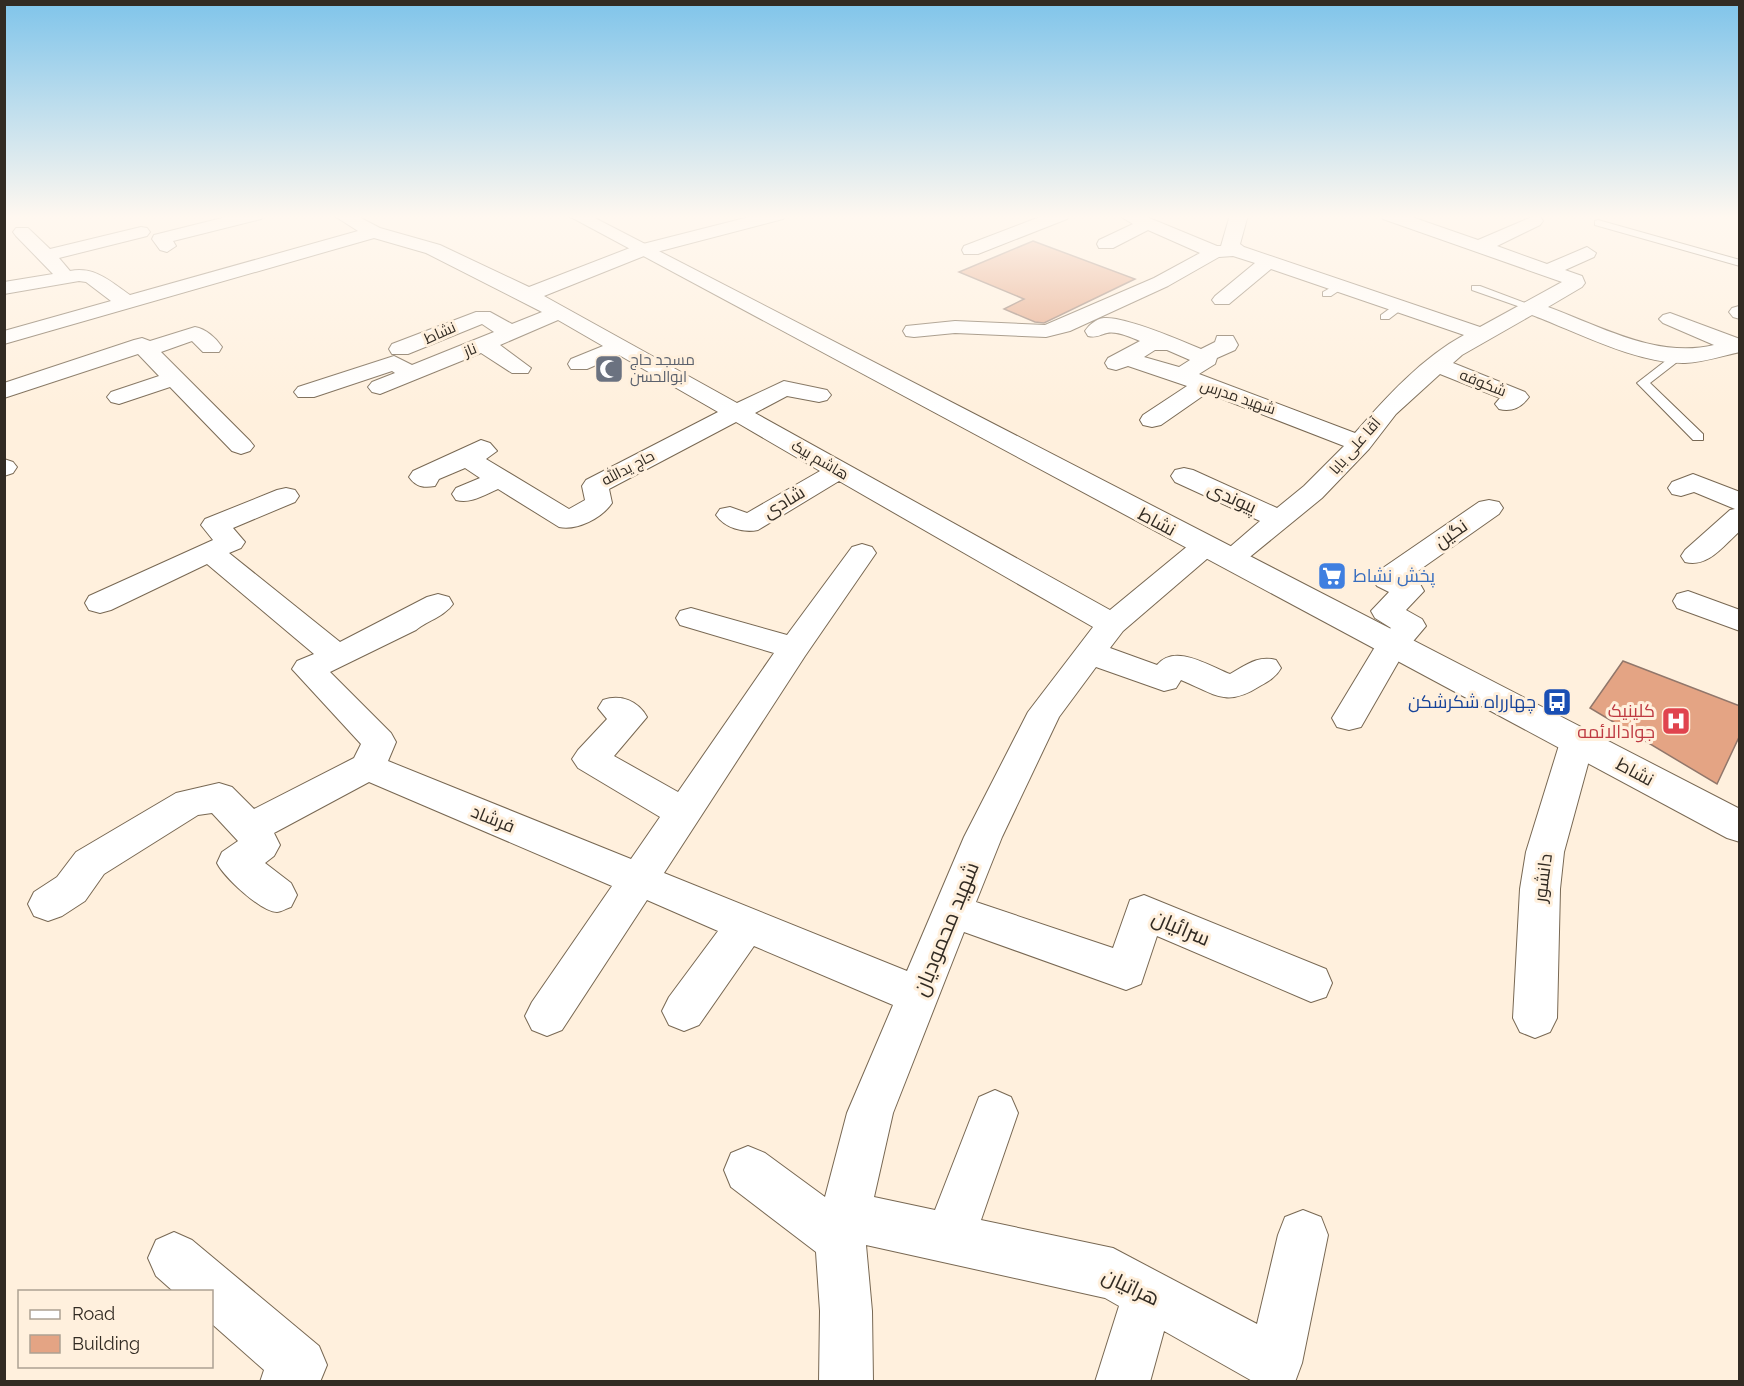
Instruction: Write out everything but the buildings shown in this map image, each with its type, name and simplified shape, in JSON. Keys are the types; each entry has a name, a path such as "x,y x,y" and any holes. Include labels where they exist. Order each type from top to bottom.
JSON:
{"street":[{"path":"4,288 48,280"},
{"path":"94,280 127,303"},
{"path":"4,338 208,280"},
{"name":"هاشم بیک","path":"496,280 560,312 588,331 838,471 1164,680 1175,665 1233,688 1265,668"},
{"path":"528,295 567,280"},
{"name":"نشاط","path":"698,280 1740,827"},
{"path":"914,331 955,327 1046,331 1062,327 1165,280"},
{"path":"1222,300 1247,280"},
{"path":"1326,280 1393,312 1481,334"},
{"name":"آقا علی بابا","path":"1217,553 1280,519 1313,492 1360,444 1388,409 1454,350 1575,283 1574,280"},
{"path":"1530,307 1652,351 1677,356 1709,353 1738,345"},
{"name":"ناز","path":"380,387 560,312"},
{"name":"نشاط","path":"400,349 483,315 512,333"},
{"path":"1670,319 1738,345"},
{"path":"1096,331 1106,324 1115,328 1120,326 1162,339 1207,360 1181,376"},
{"path":"562,340 588,331"},
{"path":"146,350 195,333 211,347"},
{"name":"شهید مدرس","path":"1162,339 1150,343 1121,361 1181,376 1360,444"},
{"path":"1200,357 1227,345 1225,341"},
{"path":"483,344 520,368"},
{"path":"4,391 142,345 241,446"},
{"path":"579,364 620,347"},
{"path":"306,392 394,363 412,374"},
{"name":"شکوفه","path":"1438,364 1517,397 1507,404"},
{"path":"642,382 666,373"},
{"path":"119,397 175,378"},
{"path":"1152,420 1204,385"},
{"name":"حاج یدالله","path":"426,480 422,477 468,449 499,480 569,521 599,503 595,486 626,482 736,413 784,387 819,395"},
{"name":"شادی","path":"730,515 748,524 838,471"},
{"name":"پیوندی","path":"1184,476 1280,519"},
{"path":"465,494 499,480"},
{"path":"1681,488 1693,482 1740,502"},
{"path":"100,603 231,542 215,525 286,496"},
{"name":"نگین","path":"1392,645 1411,626 1386,611 1409,591 1387,579 1489,508"},
{"path":"1695,556 1740,516"},
{"path":"211,553 337,656"},
{"path":"547,1017 794,648 862,553"},
{"name":"شهید محمودیان","path":"846,1382 843,1228 870,1113 983,837 1045,712 1101,639 1217,553"},
{"path":"1688,601 1740,621"},
{"path":"250,828 368,767 379,742 308,669 438,604"},
{"path":"691,618 794,648"},
{"path":"1349,718 1392,645"},
{"path":"615,708 630,717 590,759 684,813"},
{"name":"دانشور","path":"1535,1018 1540,889 1545,852 1577,742"},
{"name":"فرشاد","path":"368,767 919,996"},
{"path":"48,904 71,889 90,863 189,803 219,797 250,828 261,845 236,863 278,895"},
{"name":"سرائیان","path":"953,911 1126,971 1144,912 1311,983"},
{"path":"684,1011 746,924"},
{"path":"949,1238 995,1113"},
{"path":"748,1170 843,1228"},
{"name":"هراتیان","path":"843,1228 949,1238 1113,1274 1275,1363 1303,1235"},
{"path":"174,1258 212,1290"},
{"path":"213,1291 300,1365 287,1382"},
{"path":"1122,1382 1149,1294"}],"lane":[{"path":"1476,288 1530,307"},
{"path":"1677,356 1643,383 1698,437"}],"place":[{"name":"مسجد حاج ابوالحسن","path":"609,369"},
{"name":"پخش نشاط","path":"1332,576"},
{"name":"چهارراه شکرشکن","path":"1557,702"},
{"name":"کلینیک جوادالائمه","path":"1676,721"}]}
